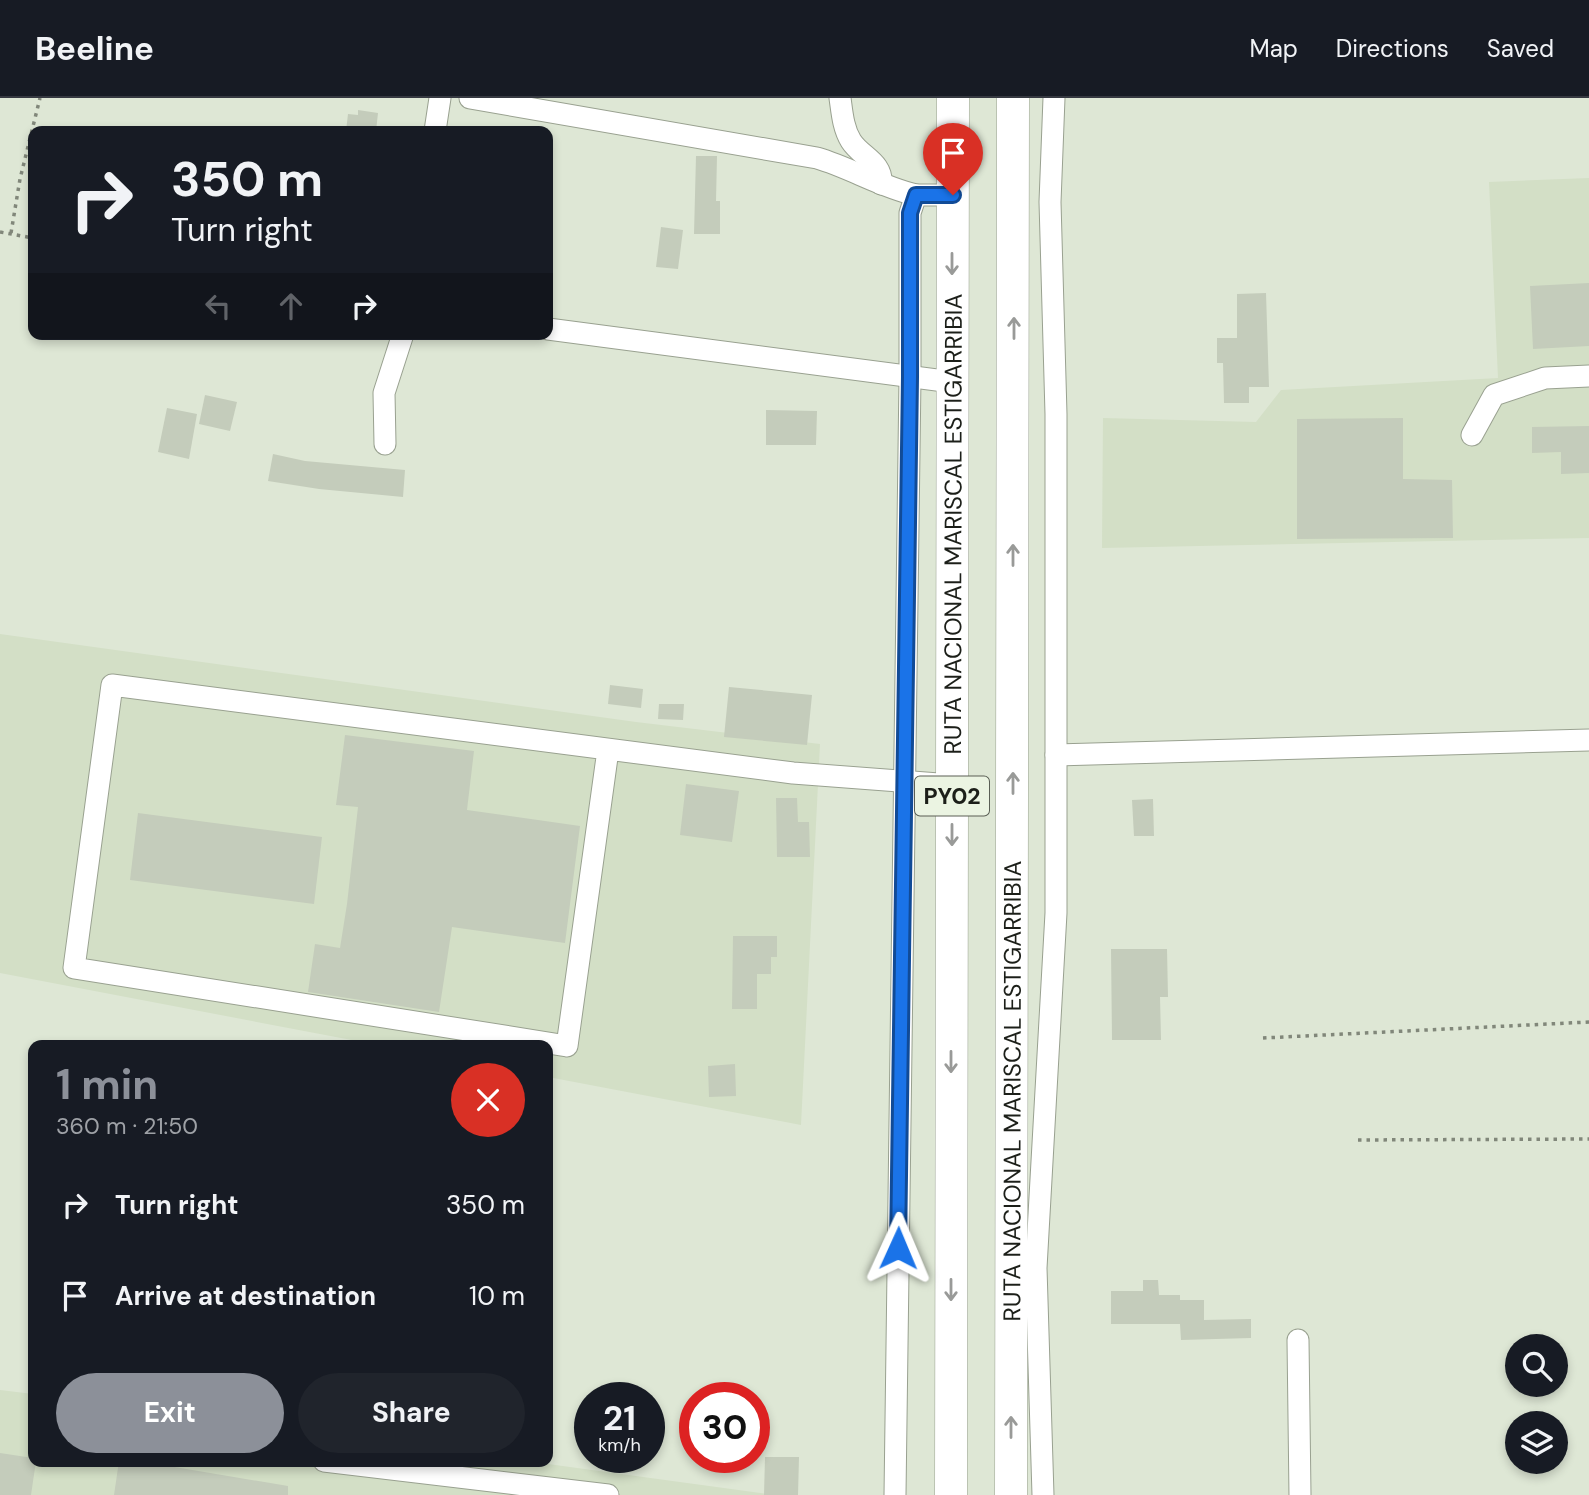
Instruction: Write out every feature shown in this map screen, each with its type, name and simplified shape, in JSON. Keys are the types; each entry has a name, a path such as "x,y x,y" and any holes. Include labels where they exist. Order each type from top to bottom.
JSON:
{"highway":[{"name":"RUTA NACIONAL MARISCAL ESTIGARRIBIA","path":"951,1495 953,98"},
{"name":"RUTA NACIONAL MARISCAL ESTIGARRIBIA","path":"1011,1495 1013,98"}],"street":[{"path":"436,126 440,98"},
{"path":"470,98 817,158 855,171 890,189 916,195 953,195"},
{"path":"840,98 849,138 863,155 877,166 881,184"},
{"path":"1043,1495 1036,1268 1056,913 1056,414 1050,202 1054,98"},
{"path":"895,1495 910,213 916,195"},
{"path":"553,330 952,383"},
{"path":"385,444 384,393 401,340"},
{"path":"1472,435 1494,395 1545,378 1589,376"},
{"path":"529,1040 74,968 112,685 793,773 952,785"},
{"path":"1056,755 1589,740"},
{"path":"553,1044 567,1046 608,750"},
{"path":"1297,1340 1300,1495"},
{"path":"374,1467 608,1495"}],"path":[{"path":"33,126 40,98"},
{"path":"11,233 28,147"},
{"path":"0,232 28,237"},
{"path":"1263,1038 1589,1022"},
{"path":"1358,1140 1589,1139"}],"shaded area":[{"path":"1589,178 1589,538 1102,548 1103,418 1256,422 1281,390 1498,378 1489,182"},
{"path":"0,634 636,722 820,744 801,1125 553,1078 553,1040 352,1040 0,973"},
{"path":"0,1390 28,1393 28,1467 553,1467 553,1465 574,1468 574,1473 614,1473 775,1495 0,1495"}],"building":[{"path":"358,110 378,113 377,126 347,126 348,114 358,115"},
{"path":"696,156 717,156 716,201 720,201 720,234 694,234"},
{"path":"661,227 683,230 678,269 656,267"},
{"path":"1589,283 1589,346 1533,349 1530,286"},
{"path":"1266,293 1269,387 1249,387 1249,403 1224,403 1223,363 1217,363 1217,338 1237,338 1237,294"},
{"path":"205,395 237,402 230,431 199,424"},
{"path":"167,408 197,414 189,459 158,452"},
{"path":"766,410 817,411 816,445 766,445"},
{"path":"1403,418 1403,479 1452,480 1453,538 1297,539 1297,419"},
{"path":"1589,426 1589,473 1561,474 1561,452 1532,453 1532,427"},
{"path":"273,454 305,461 405,470 403,497 268,481"},
{"path":"610,685 643,689 641,708 608,704"},
{"path":"729,687 812,695 807,745 724,737"},
{"path":"659,704 684,704 683,720 658,719"},
{"path":"345,735 474,751 467,810 580,826 565,943 452,927 439,1012 308,992 315,944 340,948 347,904 358,807 336,805"},
{"path":"686,784 739,791 732,842 680,835"},
{"path":"776,798 797,798 798,822 809,822 810,857 777,857"},
{"path":"1153,799 1154,836 1134,836 1132,800"},
{"path":"138,813 322,837 314,904 130,880"},
{"path":"733,936 777,936 777,957 771,957 771,974 757,974 757,1009 732,1009"},
{"path":"1111,949 1167,949 1168,997 1160,997 1161,1040 1112,1040"},
{"path":"735,1064 736,1096 709,1097 708,1066"},
{"path":"1143,1280 1158,1280 1159,1295 1180,1295 1180,1300 1204,1300 1204,1320 1251,1319 1251,1338 1181,1340 1180,1324 1111,1324 1111,1291 1143,1291"},
{"path":"0,1453 28,1457 28,1467 35,1467 31,1495 0,1495"},
{"path":"770,1457 799,1457 798,1495 764,1495 765,1473 770,1473"},
{"path":"118,1467 175,1467 288,1486 288,1495 114,1495"}],"route":[{"path":"898,1248 910,213 916,195 953,195"}]}
